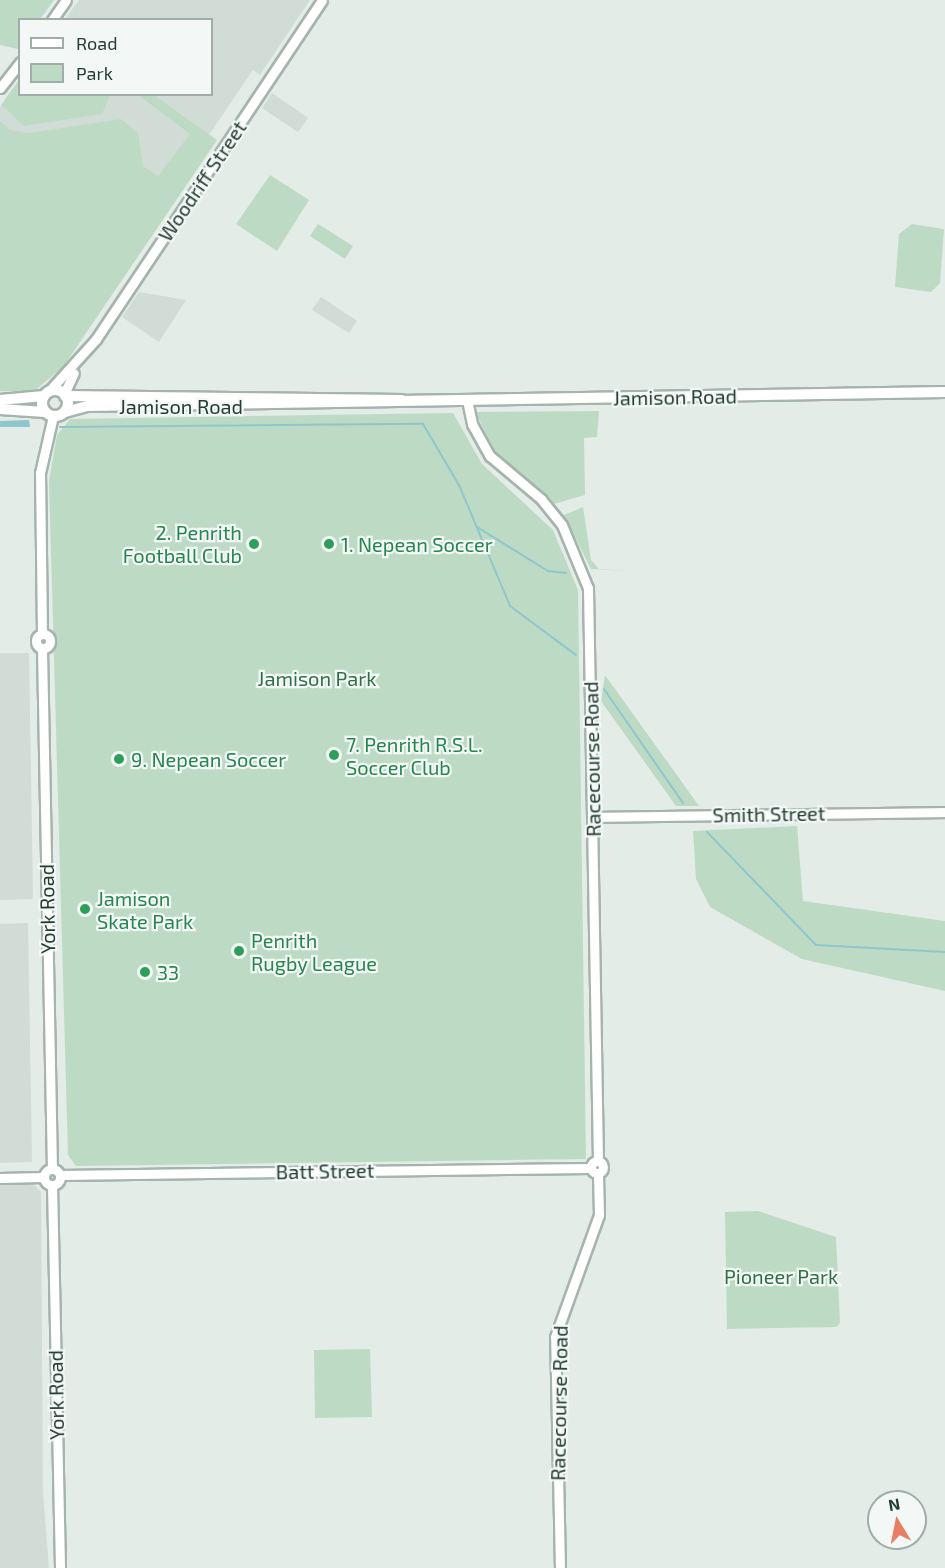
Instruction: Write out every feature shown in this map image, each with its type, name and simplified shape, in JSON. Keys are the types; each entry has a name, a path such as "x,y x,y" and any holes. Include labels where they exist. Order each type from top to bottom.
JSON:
{"main road":[{"name":"Jamison Road","path":"49,414 88,406 945,392"},
{"name":"Jamison Road","path":"46,394 406,401"},
{"path":"0,400 46,394 49,414 0,409"},
{"path":"64,412 65,395"}],"street":[{"path":"53,18 66,0"},
{"name":"Woodriff Street","path":"65,395 81,360 322,0"},
{"path":"0,88 18,65"},
{"name":"Woodriff Street","path":"46,394 81,360"},
{"name":"Racecourse Road","path":"467,400 472,423 490,456 555,514 583,567 589,598 595,1167 598,1219 556,1327 560,1568"},
{"name":"York Road","path":"49,414 40,473 42,634 50,640 42,649 56,1172"},
{"name":"Smith Street","path":"593,817 945,812"},
{"name":"Batt Street","path":"56,1172 595,1167"},
{"path":"43,1177 52,1185 56,1172"},
{"path":"0,1178 43,1177 56,1172"},
{"name":"York Road","path":"52,1185 60,1568"}],"shaded area":[{"path":"79,0 310,0 260,75 253,70 99,298 0,228 0,107 18,81 18,96 213,96 213,18 66,18"},
{"path":"272,93 308,118 298,132 262,108"},
{"path":"139,292 186,300 159,342 122,317"},
{"path":"321,297 357,321 349,333 312,310"},
{"path":"0,653 29,653 33,899 0,900"},
{"path":"28,923 32,1162 0,1163 0,924"},
{"path":"32,1183 41,1192 43,1493 49,1568 0,1568 0,1184"}],"green space":[{"path":"0,0 54,0 41,18 18,18 18,49 0,45"},
{"path":"18,81 18,96 110,96 102,114 24,126 1,105"},
{"path":"139,96 155,96 217,140 63,367 33,392 0,391 0,121 10,130 30,133 121,119 138,133 143,166 158,176 190,134"},
{"path":"270,175 309,200 277,251 236,224"},
{"path":"318,224 353,246 345,259 310,236"},
{"path":"912,224 944,229 940,283 931,292 895,287 899,234"},
{"path":"599,411 597,437 584,438 585,495 554,504 497,455 475,412"},
{"name":"Jamison Park","path":"453,413 482,464 553,530 578,590 586,1159 76,1166 68,1155 49,481 57,435 70,419"},
{"path":"583,507 591,560 599,569 630,571 591,569 564,515"},
{"path":"605,675 699,806 676,806 601,701"},
{"path":"797,826 803,901 945,921 945,991 802,959 710,907 696,879 693,831"},
{"name":"Pioneer Park","path":"758,1211 836,1237 840,1323 836,1327 727,1329 725,1212"},
{"path":"370,1349 372,1417 315,1418 314,1350"}],"water":[{"path":"29,420 30,427 0,427 0,421"}],"waterway":[{"path":"60,427 423,424 459,485 510,606 576,655"},
{"path":"477,527 548,571 566,573"},
{"path":"604,689 683,803"},
{"path":"707,832 816,945 945,952"}],"place":[{"name":"2. Penrith Football Club","path":"254,544"},
{"name":"1. Nepean Soccer","path":"329,544"},
{"name":"7. Penrith R.S.L. Soccer Club","path":"334,755"},
{"name":"9. Nepean Soccer","path":"119,759"},
{"name":"Jamison Skate Park","path":"85,909"},
{"name":"Penrith Rugby League","path":"239,951"},
{"name":"33","path":"145,972"}]}
